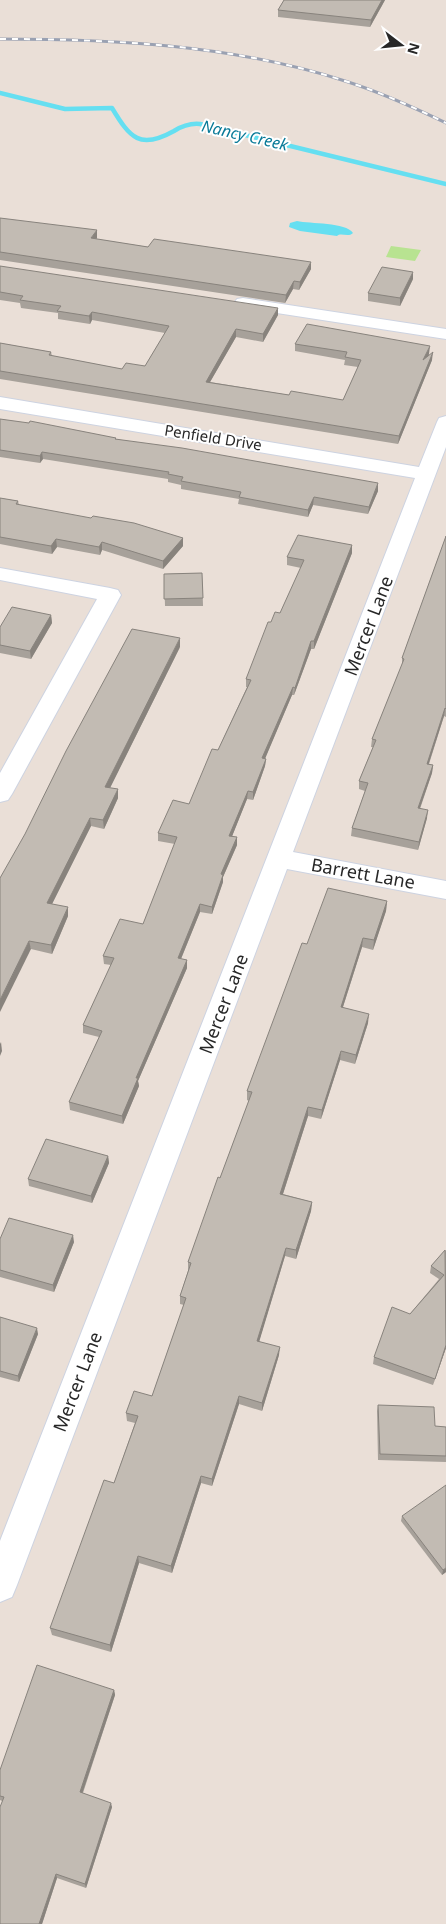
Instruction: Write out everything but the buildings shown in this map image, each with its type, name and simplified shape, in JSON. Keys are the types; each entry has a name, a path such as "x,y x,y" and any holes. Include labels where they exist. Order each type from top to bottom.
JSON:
{"street":[{"path":"223,300 446,334"},
{"name":"Penfield Drive","path":"0,403 426,474"},
{"name":"Mercer Lane","path":"0,1585 446,422"},
{"path":"0,574 110,595 0,794"},
{"name":"Barrett Lane","path":"280,859 446,890"}],"green space":[{"path":"391,246 421,250 415,261 386,257"}],"water":[{"path":"297,221 336,225 349,229 353,233 337,236 300,231 289,227 290,223"}],"waterway":[{"name":"Nancy Creek","path":"0,93 65,109 112,108 124,127 137,138 144,140 162,137 186,125 200,124 446,184"}],"railway":[{"path":"0,39 87,40 174,46 260,59 358,85 446,123"}]}
